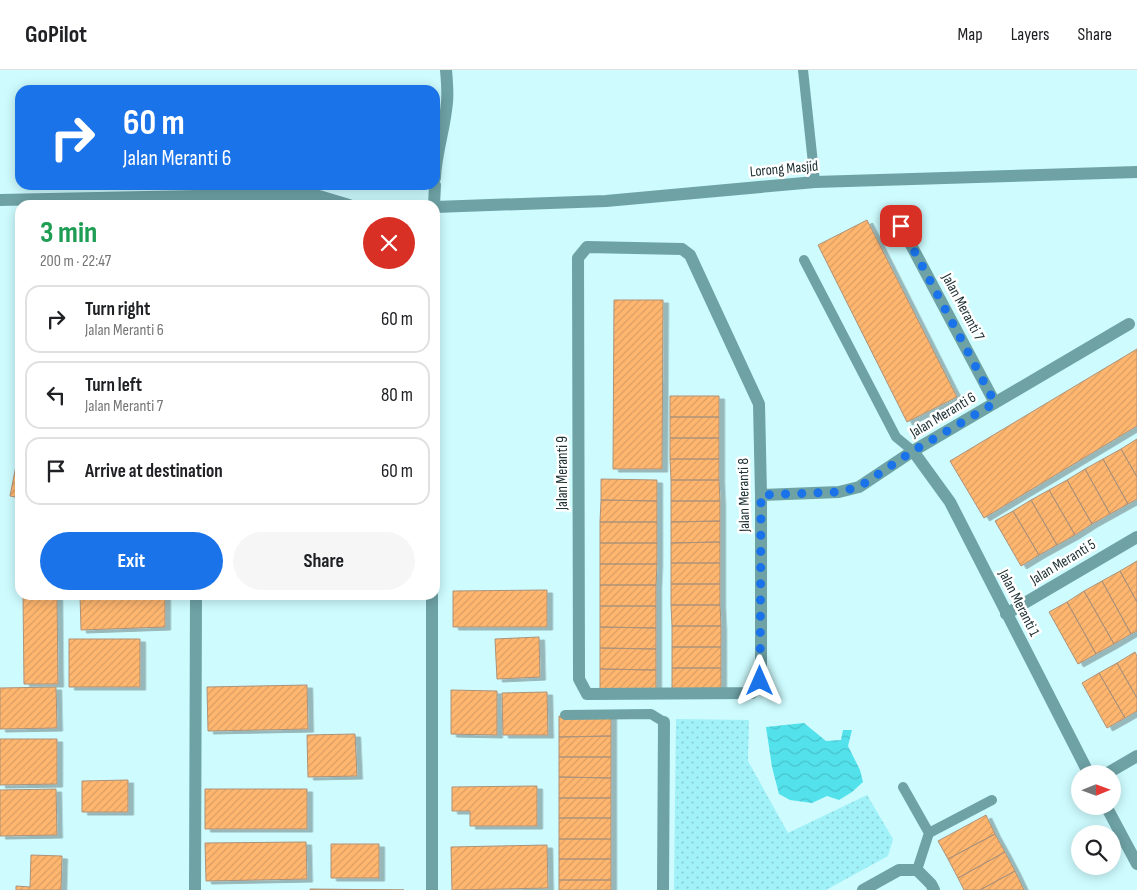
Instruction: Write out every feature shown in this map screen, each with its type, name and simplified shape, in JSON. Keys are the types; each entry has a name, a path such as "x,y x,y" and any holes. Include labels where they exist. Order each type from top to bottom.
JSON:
{"street":[{"path":"440,148 447,102 446,70"},
{"name":"Lorong Masjid","path":"440,206 606,201 815,182 1137,172"},
{"path":"190,200 297,194 319,196 332,200"},
{"path":"0,200 15,200"},
{"name":"Jalan Meranti 7","path":"901,226 995,403"},
{"name":"Jalan Meranti 9","path":"663,248 587,247 578,258 579,679 587,694 669,693"},
{"name":"Jalan Meranti 8","path":"663,248 682,249 690,255 759,404 761,495 760,681 752,693 669,693"},
{"name":"Jalan Meranti 6","path":"761,495 838,492 859,487 913,451 1129,324"},
{"name":"Jalan Meranti 1","path":"913,451 950,502 1084,765"},
{"name":"Jalan Meranti 5","path":"1006,614 1137,537"},
{"path":"195,890 196,600"},
{"path":"432,600 432,890"},
{"path":"663,890 664,722"},
{"path":"1121,765 1137,756"},
{"path":"1111,815 1137,864"},
{"path":"863,890 899,870 917,870 931,884 934,890"}],"lane":[{"path":"803,70 815,182"},
{"path":"804,260 896,436 913,451"},
{"path":"564,716 651,714 664,722"},
{"path":"903,786 929,833"},
{"path":"917,870 929,833 992,800"}],"shaded area":[{"path":"676,719 749,720 748,761 788,833 867,795 893,839 888,856 826,890 674,890"}],"water":[{"path":"804,723 826,741 841,740 843,730 852,730 848,746 860,770 863,782 839,800 827,796 812,803 790,800 779,794 772,767 766,727"}],"building":[{"path":"867,220 957,397 907,422 818,245"},
{"path":"614,300 663,300 662,469 613,469"},
{"path":"1137,349 1137,426 984,518 950,461"},
{"path":"670,396 719,396 719,417 670,417"},
{"path":"670,417 719,417 719,438 670,438"},
{"path":"670,438 719,438 719,459 670,459"},
{"path":"1137,439 1137,477 1121,449"},
{"path":"1121,449 1137,477 1137,499 1128,504 1103,459"},
{"path":"670,459 719,459 719,480 671,480"},
{"path":"1103,459 1128,504 1110,514 1085,469"},
{"path":"1085,469 1110,514 1092,524 1067,480"},
{"path":"15,470 15,497 10,496"},
{"path":"601,479 657,480 657,501 601,500"},
{"path":"671,480 719,480 720,501 671,501"},
{"path":"1067,480 1092,524 1075,535 1049,490"},
{"path":"1049,490 1075,535 1057,545 1031,500"},
{"path":"601,500 657,501 657,522 600,522"},
{"path":"1031,500 1057,545 1039,555 1013,511"},
{"path":"671,501 720,501 720,521 671,522"},
{"path":"1013,511 1039,555 1021,566 995,521"},
{"path":"720,521 720,542 671,543 671,522"},
{"path":"600,522 657,522 657,543 600,543"},
{"path":"720,542 720,563 671,563 671,543"},
{"path":"600,543 657,543 657,564 600,564"},
{"path":"1137,561 1137,602 1120,571"},
{"path":"671,563 720,563 720,584 671,584"},
{"path":"600,564 657,564 656,585 600,585"},
{"path":"1120,571 1137,602 1137,631 1131,634 1102,581"},
{"path":"1102,581 1131,634 1114,644 1084,591"},
{"path":"671,584 720,584 720,605 671,605"},
{"path":"600,585 656,585 656,606 600,606"},
{"path":"547,590 547,627 453,627 453,591"},
{"path":"1084,591 1114,644 1096,654 1067,602"},
{"path":"23,600 57,600 58,684 24,684"},
{"path":"80,600 165,600 165,627 81,630"},
{"path":"1067,602 1096,654 1078,664 1049,612"},
{"path":"671,605 720,605 721,626 672,626"},
{"path":"600,606 656,606 656,628 600,627"},
{"path":"672,626 721,626 721,647 672,647"},
{"path":"600,627 656,628 656,649 600,648"},
{"path":"539,637 540,677 497,679 495,639"},
{"path":"69,639 140,639 140,687 69,687"},
{"path":"672,647 721,647 721,668 672,668"},
{"path":"600,648 656,649 656,670 600,669"},
{"path":"1135,652 1137,656 1137,698 1117,663"},
{"path":"1117,663 1137,698 1137,711 1125,718 1099,673"},
{"path":"672,668 721,668 721,689 672,689"},
{"path":"600,669 656,670 656,691 600,691"},
{"path":"1099,673 1125,718 1107,728 1082,683"},
{"path":"307,685 308,729 208,731 207,687"},
{"path":"56,687 57,728 0,729 0,688"},
{"path":"451,690 497,691 497,735 451,734"},
{"path":"547,692 548,735 503,735 502,693"},
{"path":"559,716 611,716 611,736 559,737"},
{"path":"355,734 357,776 308,777 307,735"},
{"path":"611,736 611,757 559,757 559,737"},
{"path":"0,739 57,739 57,784 0,785"},
{"path":"559,757 611,757 611,778 559,777"},
{"path":"559,777 611,778 611,798 559,798"},
{"path":"128,780 128,812 82,812 82,781"},
{"path":"537,786 537,826 470,826 470,811 452,811 452,787"},
{"path":"56,789 57,835 0,836 0,790"},
{"path":"205,789 307,789 307,829 205,829"},
{"path":"559,798 611,798 611,818 559,818"},
{"path":"986,815 995,834 948,859 938,841"},
{"path":"559,818 611,818 611,839 559,839"},
{"path":"995,834 1005,852 958,878 948,859"},
{"path":"559,839 611,839 611,859 559,859"},
{"path":"306,842 307,879 206,881 205,843"},
{"path":"331,844 379,844 379,878 331,878"},
{"path":"547,845 548,888 452,890 451,847"},
{"path":"1005,852 1015,871 980,890 964,890 958,878"},
{"path":"31,855 62,856 61,890 16,890 16,886 30,887"},
{"path":"559,859 611,859 611,880 559,880"},
{"path":"1015,871 1024,890 980,890"},
{"path":"559,880 611,880 611,890 559,890"},
{"path":"310,889 404,890 310,890"}],"route":[{"path":"760,681 761,495 838,492 859,487 913,451 995,403 901,226"}]}
